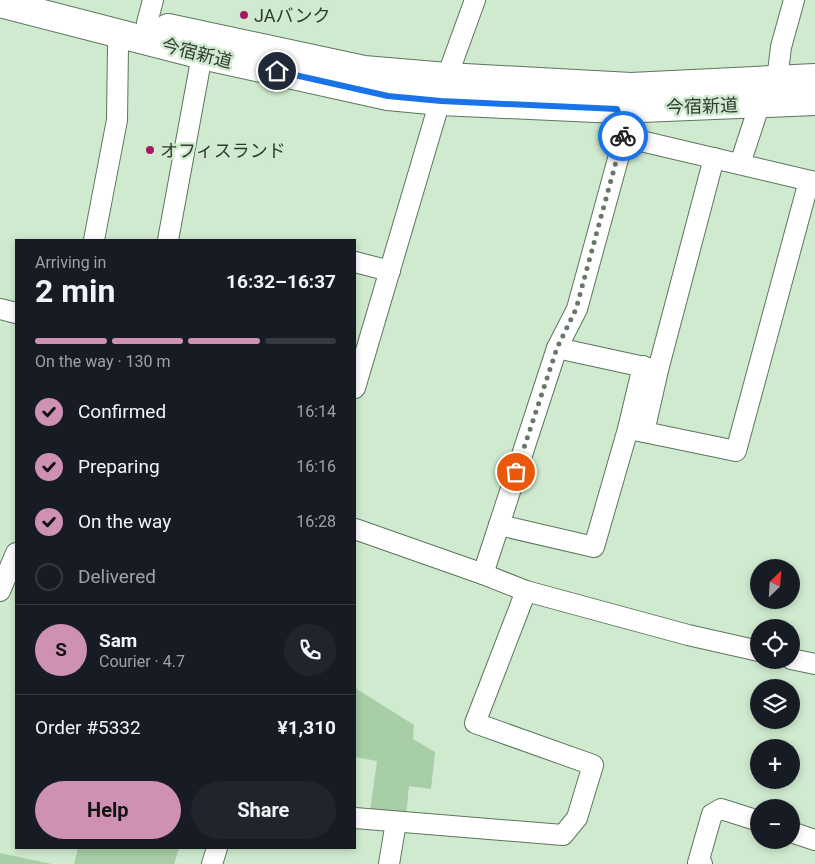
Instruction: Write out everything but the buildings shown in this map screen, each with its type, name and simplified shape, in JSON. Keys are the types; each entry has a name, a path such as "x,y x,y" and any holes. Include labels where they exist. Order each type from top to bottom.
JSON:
{"highway":[{"name":"今宿新道","path":"60,0 150,12 364,70 444,89 617,109 815,100"},
{"name":"今宿新道","path":"0,3 202,55 388,96 444,89 631,87 815,78"}],"street":[{"path":"356,385 444,89 476,0"},
{"path":"777,80 780,47 794,0"},
{"path":"94,239 117,120 118,46 120,34"},
{"path":"168,239 202,55"},
{"path":"740,164 760,104"},
{"path":"483,574 557,348 576,309 624,137 617,109"},
{"path":"624,137 812,181 736,451 636,430"},
{"path":"499,525 594,547 636,430 651,368 714,158"},
{"path":"356,262 390,272"},
{"path":"0,309 15,314"},
{"path":"557,348 651,368"},
{"path":"356,529 526,591 688,635 750,649"},
{"path":"1,586 15,555"},
{"path":"356,818 563,835 577,818 593,765 475,723 526,591"},
{"path":"800,660 815,664"},
{"path":"702,864 698,862 712,814 721,809 750,818"},
{"path":"389,864 396,822"},
{"path":"800,835 815,840"},
{"path":"212,864 217,849"}],"green space":[{"path":"356,689 414,725 413,739 435,752 431,789 409,786 406,816 370,811 377,761 356,757"},
{"path":"78,849 179,849 174,864 74,864"},
{"path":"0,853 52,864 0,864"}],"way so far":[{"path":"516,472 557,348 576,309 623,136"}],"place":[{"name":"JAバンク","path":"244,15"},
{"name":"オフィスランド","path":"150,150"}],"route":[{"path":"277,71 388,96 441,101 617,109 623,136"}]}
